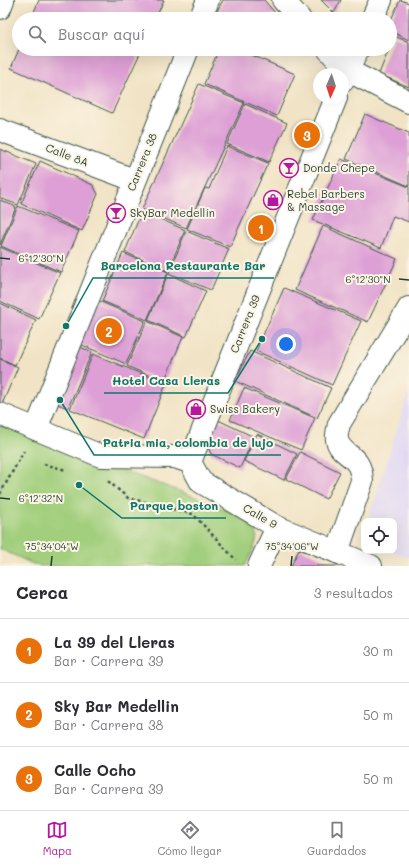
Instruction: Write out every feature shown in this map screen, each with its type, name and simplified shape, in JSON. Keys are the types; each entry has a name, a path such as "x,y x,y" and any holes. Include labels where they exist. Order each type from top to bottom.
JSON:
{"street":[{"path":"0,8 3,0"},
{"path":"203,12 208,0"},
{"path":"283,0 294,12"},
{"path":"375,12 381,0"},
{"name":"Carrera 38","path":"36,429 134,180 185,56"},
{"path":"332,56 340,68"},
{"path":"349,68 355,56"},
{"path":"349,78 409,102"},
{"name":"Carrera 39","path":"190,462 334,104"},
{"name":"Calle 8A","path":"0,130 134,180"},
{"path":"337,552 362,481 361,470 358,464 354,458 340,448 337,438 339,424 409,308"},
{"path":"0,414 101,456 175,457 190,462"},
{"name":"Calle 9","path":"190,462 201,482 277,527 371,566"},
{"path":"259,566 277,527"}],"path":[{"path":"0,494 36,429"},
{"path":"101,456 108,482 128,498 193,514 237,562"}],"shaded area":[{"path":"409,391 409,558 397,553 397,518 369,518"}],"green space":[{"path":"0,421 104,464 208,502 245,520 254,527 257,536 245,566 38,566 0,549"}],"building":[{"path":"39,0 164,0 158,12 34,12"},
{"path":"223,0 264,0 274,12 217,12"},
{"path":"321,0 341,0 335,12"},
{"path":"400,0 409,3 409,40 397,34 397,12 395,12"},
{"path":"397,37 409,42 409,87 379,74 386,56 397,56"},
{"path":"16,56 139,56 112,113 11,68"},
{"path":"216,56 254,56 295,74 277,116 204,84"},
{"path":"199,84 244,103 186,228 142,209"},
{"path":"245,104 287,123 269,162 227,144"},
{"path":"365,114 409,133 409,186 346,159"},
{"path":"227,146 268,163 230,247 187,229 205,188 209,189"},
{"path":"0,149 36,164 18,205 0,198"},
{"path":"341,159 409,187 409,222 393,216 381,248 313,220"},
{"path":"40,161 93,185 98,194 82,231 21,204"},
{"path":"0,200 16,207 0,245"},
{"path":"18,206 79,231 61,272 1,246"},
{"path":"142,211 185,230 168,271 125,252"},
{"path":"323,226 397,259 368,322 295,290"},
{"path":"186,231 229,249 211,290 169,273"},
{"path":"0,247 60,273 39,319 0,301"},
{"path":"123,253 168,272 147,320 102,301"},
{"path":"168,274 206,291 186,337 148,320"},
{"path":"284,288 361,321 332,385 256,351"},
{"path":"92,298 145,321 126,364 73,341"},
{"path":"0,303 36,320 15,365 0,358"},
{"path":"147,321 183,337 164,382 127,366"},
{"path":"73,344 92,352 68,408 49,401"},
{"path":"250,351 331,388 317,418 235,381"},
{"path":"93,354 166,384 144,439 70,409"},
{"path":"0,359 18,367 0,409"},
{"path":"244,388 315,418 301,450 230,420"},
{"path":"218,420 254,437 240,468 211,454 207,445"},
{"path":"257,434 297,454 284,480 244,461"},
{"path":"300,452 340,472 326,499 286,479"},
{"path":"299,549 341,566 291,566"}],"place":[{"name":"Calle Ocho","path":"307,135"},
{"name":"Donde Chepe","path":"289,168"},
{"name":"Rebel Barbers & Massage","path":"273,200"},
{"name":"SkyBar Medellín","path":"116,213"},
{"name":"La 39 del Lleras","path":"261,228"},
{"name":"Barcelona Restaurante Bar","path":"66,326"},
{"name":"Sky Bar Medellin","path":"109,331"},
{"name":"Hotel Casa Lleras","path":"262,339"},
{"name":"Patria mia, colombia de lujo","path":"60,400"},
{"name":"Swiss Bakery","path":"196,409"},
{"name":"Parque boston","path":"79,485"}]}
